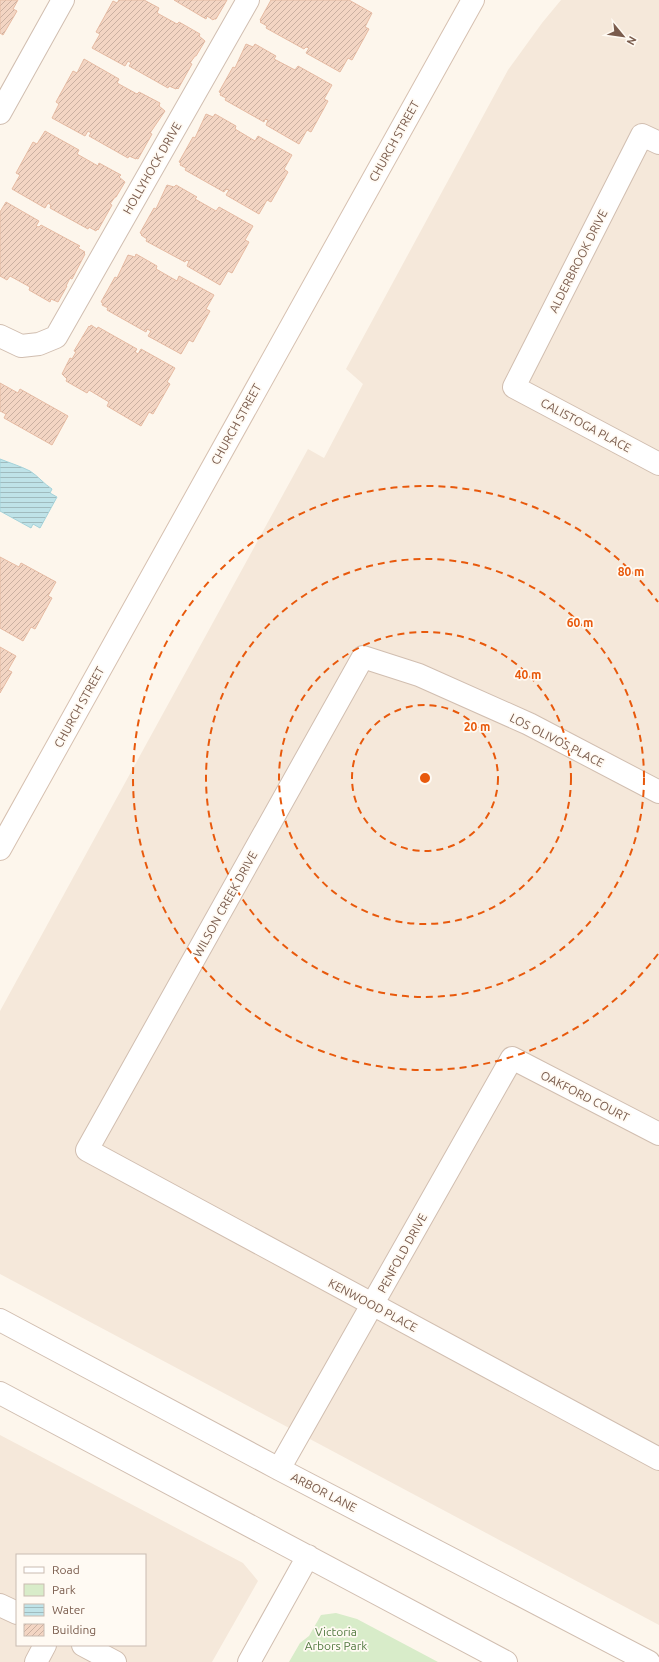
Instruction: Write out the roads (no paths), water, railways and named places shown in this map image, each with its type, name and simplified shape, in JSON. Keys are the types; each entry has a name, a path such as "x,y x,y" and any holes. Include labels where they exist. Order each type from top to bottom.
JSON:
{"street":[{"path":"0,113 63,0"},
{"name":"HOLLYHOCK DRIVE","path":"0,336 21,346 39,344 56,337 248,0"},
{"name":"CHURCH STREET","path":"0,849 473,0"},
{"name":"ALDERBROOK DRIVE","path":"514,387 651,139"},
{"name":"CALISTOGA PLACE","path":"514,387 659,464"},
{"name":"LOS OLIVOS PLACE","path":"363,657 419,675 529,724 659,792"},
{"name":"WILSON CREEK DRIVE","path":"87,1150 363,657"},
{"name":"OAKFORD COURT","path":"512,1058 659,1134"},
{"name":"PENFOLD DRIVE","path":"279,1469 512,1058"},
{"name":"KENWOOD PLACE","path":"87,1150 659,1459"},
{"name":"ARBOR LANE","path":"0,1320 279,1469 649,1662"},
{"path":"0,1393 506,1662"},
{"path":"249,1662 308,1556"},
{"path":"0,1605 16,1613"},
{"path":"36,1662 44,1646"},
{"path":"85,1646 115,1662"}],"water":[{"path":"0,459 19,466 36,475 52,489 50,493 57,497 40,528 33,524 31,528 0,511"}],"park label":[{"name":"Victoria Arbors Park","path":"336,1638"}]}
